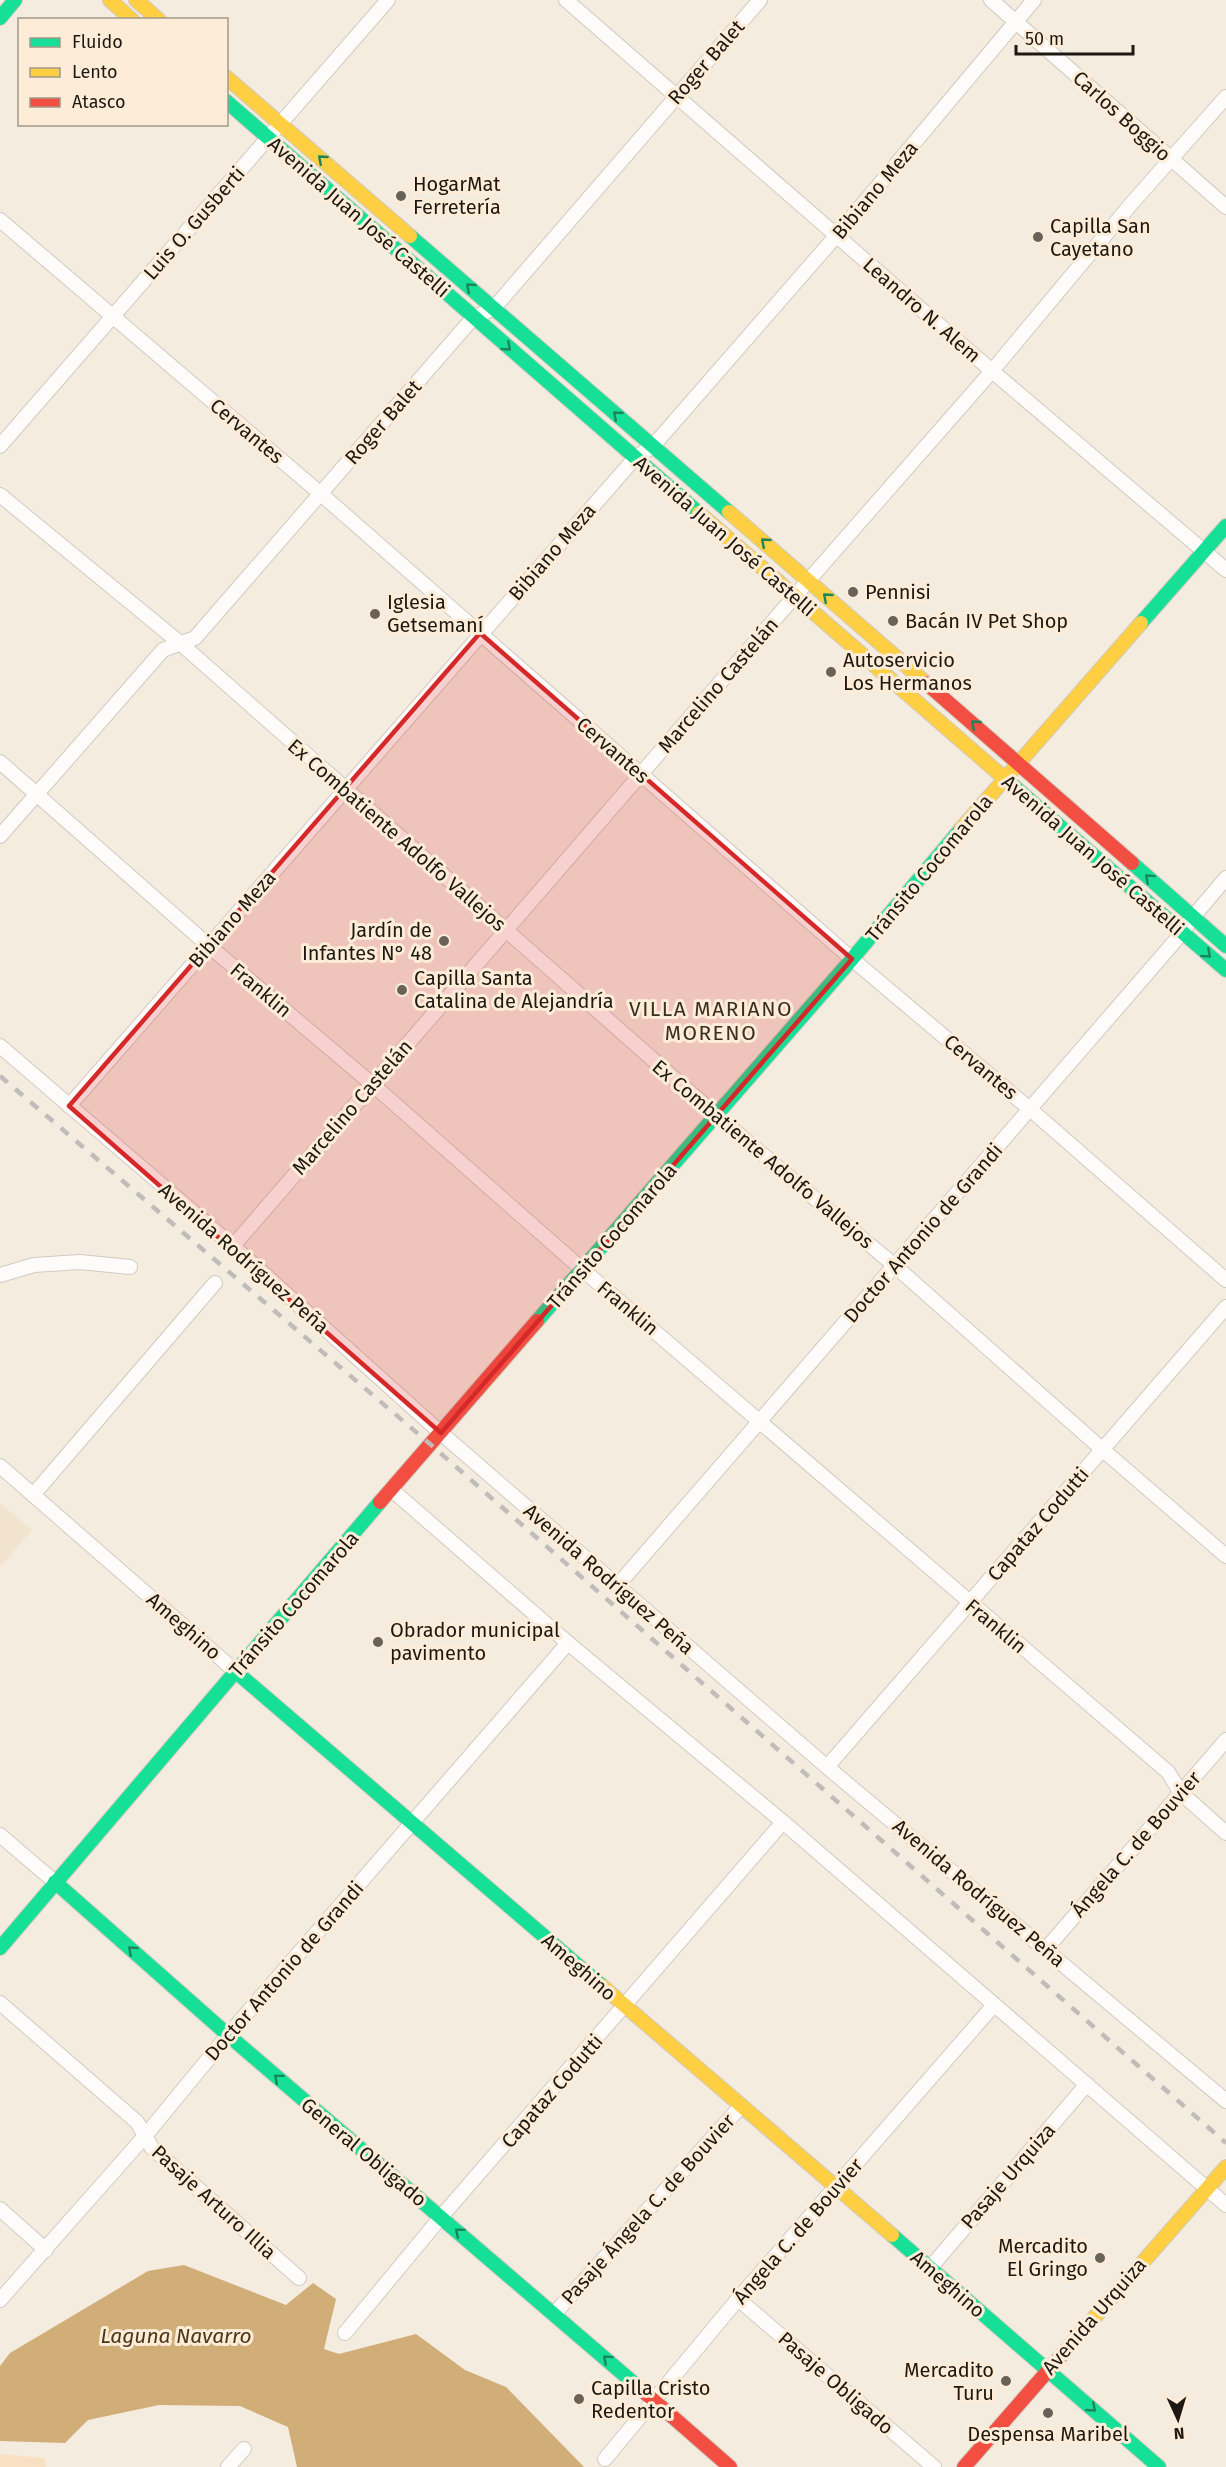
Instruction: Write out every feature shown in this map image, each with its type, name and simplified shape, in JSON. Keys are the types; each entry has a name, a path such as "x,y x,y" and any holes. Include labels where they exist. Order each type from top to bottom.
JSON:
{"street":[{"path":"0,18 15,0"},
{"path":"110,0 130,18"},
{"path":"136,0 157,18"},
{"name":"Luis O. Gusberti","path":"0,446 388,0"},
{"name":"Leandro N. Alem","path":"566,0 992,371 1226,570"},
{"name":"Roger Balet","path":"0,836 163,650 195,638 473,318 494,308 760,0"},
{"name":"Carlos Boggio","path":"991,0 1226,207"},
{"name":"Bibiano Meza","path":"69,1106 480,633 635,458 653,446 836,236 1034,0"},
{"name":"Avenida Juan José Castelli","path":"228,79 1019,762 1226,946"},
{"name":"Marcelino Castelán","path":"233,1246 992,371 1226,97"},
{"name":"Avenida Juan José Castelli","path":"228,102 473,318 1226,970"},
{"name":"Cervantes","path":"0,220 321,494 852,959 1031,1110 1226,1280"},
{"name":"Ex Combatiente Adolfo Vallejos","path":"0,495 180,643 344,790 717,1116 895,1266 1102,1450 1226,1556"},
{"name":"Tránsito Cocomarola","path":"0,1948 235,1671 852,959 1004,778 1226,526"},
{"name":"Franklin","path":"0,762 208,946 372,1084 583,1270 1168,1772 1181,1793 1226,1833"},
{"name":"Doctor Antonio de Grandi","path":"617,1586 1031,1110 1226,878"},
{"name":"Avenida Rodríguez Peña","path":"0,1046 233,1246 441,1433 827,1767 1226,2101"},
{"path":"0,1275 34,1265 80,1262 130,1267"},
{"path":"33,1495 215,1283"},
{"name":"Capataz Codutti","path":"827,1767 1226,1307"},
{"name":"Ameghino","path":"0,1466 1159,2467"},
{"path":"392,1490 568,1643 783,1822 1226,2205"},
{"name":"Doctor Antonio de Grandi","path":"0,2300 145,2136 411,1822 568,1643"},
{"name":"Ángela C. de Bouvier","path":"1046,1949 1226,1740"},
{"name":"Capataz Codutti","path":"345,2333 441,2217 783,1822"},
{"name":"General Obligado","path":"0,1835 228,2036 555,2313 730,2467"},
{"name":"Pasaje Arturo Illia","path":"0,2003 137,2122 152,2148 299,2278"},
{"name":"Ángela C. de Bouvier","path":"605,2459 738,2299 994,2005"},
{"name":"Pasaje Urquiza","path":"930,2268 1087,2084"},
{"name":"Pasaje Ángela C. de Bouvier","path":"555,2313 741,2106"},
{"name":"Avenida Urquiza","path":"964,2467 1226,2167"},
{"path":"0,2210 46,2250"},
{"name":"Pasaje Obligado","path":"738,2299 934,2467"},
{"path":"228,2467 244,2449"}],"highlighted area":[{"path":"480,633 852,959 441,1433 69,1106"}],"shaded area":[{"path":"0,1503 32,1530 0,1567"},
{"path":"0,2454 45,2458 46,2467 0,2467"}],"water":[{"name":"Laguna Navarro","path":"184,2265 286,2305 313,2283 336,2299 324,2349 339,2354 416,2334 465,2370 506,2387 584,2467 297,2467 288,2427 240,2406 159,2405 88,2420 65,2443 0,2441 0,2366 10,2353 148,2271"}],"railway":[{"path":"0,1076 430,1444 1226,2143"}],"traffic: fast":[{"path":"0,18 15,0"},
{"path":"228,103 699,513"},
{"path":"410,236 729,512"},
{"path":"1141,623 1226,526"},
{"path":"1010,783 1226,970"},
{"path":"537,1321 852,959 961,829"},
{"path":"1132,863 1226,946"},
{"path":"0,1948 380,1502"},
{"path":"235,1671 602,1986"},
{"path":"55,1882 228,2035 643,2391"},
{"path":"892,2235 1159,2467"}],"traffic: slow":[{"path":"110,0 130,18"},
{"path":"136,0 157,18"},
{"path":"228,79 410,236"},
{"path":"729,512 926,683"},
{"path":"699,513 1010,783"},
{"path":"961,829 1141,623"},
{"path":"602,1986 892,2235"},
{"path":"1060,2357 1226,2167"}],"traffic: jam":[{"path":"926,683 1132,863"},
{"path":"380,1502 537,1321"},
{"path":"964,2467 1060,2357"},
{"path":"643,2391 730,2467"}],"place":[{"name":"HogarMat Ferretería","path":"401,196"},
{"name":"Capilla San Cayetano","path":"1038,237"},
{"name":"Pennisi","path":"853,592"},
{"name":"Iglesia Getsemaní","path":"375,614"},
{"name":"Bacán IV Pet Shop","path":"893,621"},
{"name":"Autoservicio Los Hermanos","path":"831,672"},
{"name":"Jardín de Infantes N° 48","path":"444,941"},
{"name":"Capilla Santa Catalina de Alejandría","path":"402,990"},
{"name":"Obrador municipal pavimento","path":"378,1642"},
{"name":"Mercadito El Gringo","path":"1100,2258"},
{"name":"Mercadito Turu","path":"1006,2381"},
{"name":"Capilla Cristo Redentor","path":"579,2399"},
{"name":"Despensa Maribel","path":"1048,2413"}],"district":[{"name":"VILLA MARIANO MORENO","path":"711,1021"}]}
